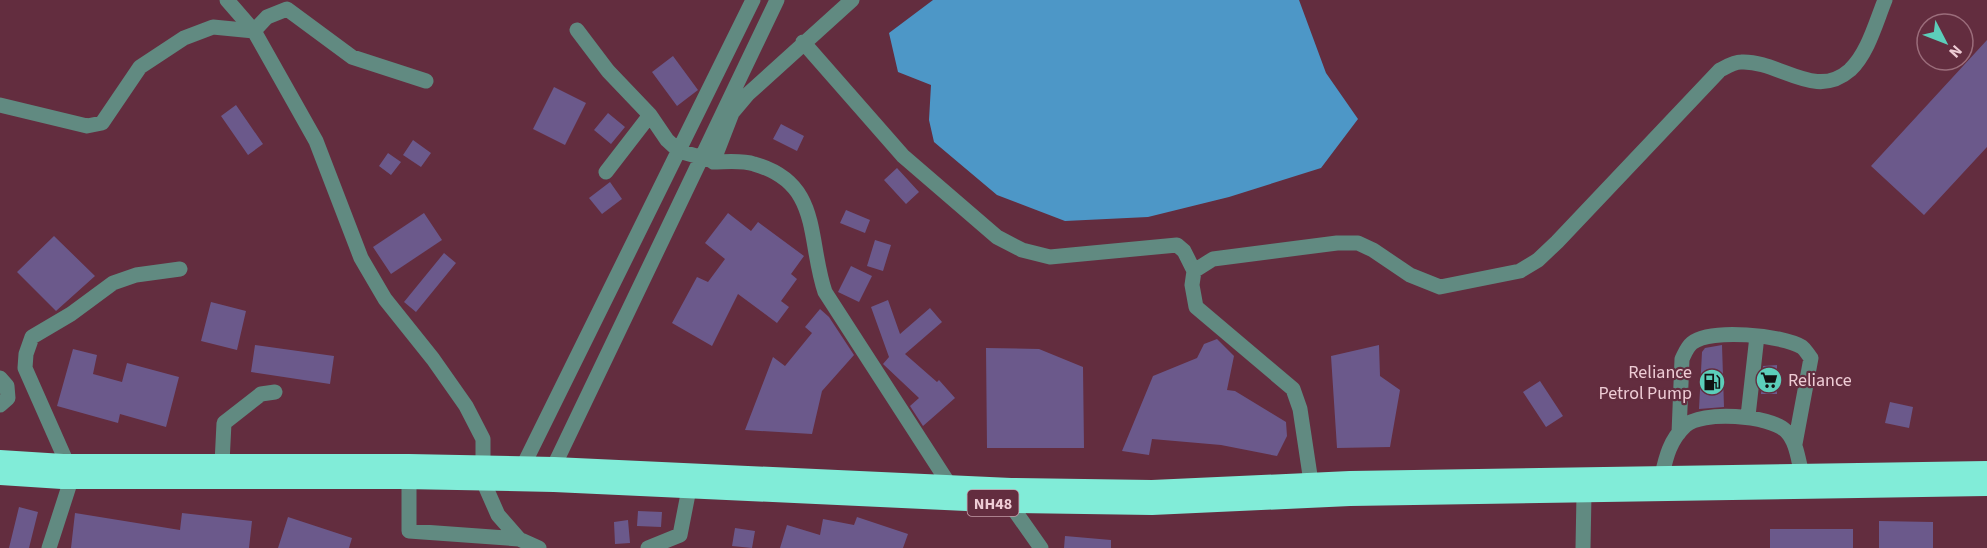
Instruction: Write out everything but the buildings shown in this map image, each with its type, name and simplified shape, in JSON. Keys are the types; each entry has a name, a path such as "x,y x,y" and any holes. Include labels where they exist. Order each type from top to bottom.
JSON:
{"highway":[{"name":"NH48","path":"0,459 69,471"},
{"name":"NH48","path":"181,471 222,463 482,473 689,489 863,488 949,484 1010,495 1311,482 1987,470"},
{"name":"NH48","path":"0,476 69,471 181,471 409,480 482,473 524,466 554,466 1152,506 1350,497 1987,487"}],"street":[{"path":"228,0 254,30 316,141 360,258 385,299 466,405 483,440 482,473 498,515 519,539"},
{"path":"0,105 87,126 102,123 140,67 184,38 213,27 254,30 267,17 301,0"},
{"path":"524,466 753,0"},
{"path":"707,159 777,0"},
{"path":"554,466 732,113 748,94 803,42 852,0"},
{"path":"1194,271 1214,259 1337,243 1358,243 1373,250 1410,275 1440,287 1520,271 1538,260 1557,242 1720,70 1740,61 1808,81 1827,82 1850,69 1866,46 1885,0"},
{"path":"287,9 352,57 426,81"},
{"path":"577,30 608,71 650,115 667,140 679,151 707,159 754,164 794,183 811,222 816,268 825,292 949,484"},
{"path":"803,42 903,156 997,237 1022,250 1050,257 1177,244 1184,251 1194,271 1192,285 1196,307 1293,389 1300,409 1311,482"},
{"path":"606,172 650,115"},
{"path":"49,548 69,471 25,368 26,354 32,337 71,314 113,283 136,275 180,269"},
{"path":"1679,433 1682,359 1692,343 1702,338 1744,334 1780,339 1804,348 1811,358 1795,444"},
{"path":"1748,416 1757,336"},
{"path":"0,378 7,386 8,398 0,405"},
{"path":"222,463 224,423 261,394 275,392"},
{"path":"1662,476 1668,448 1686,424 1697,420 1748,416 1775,423 1786,431 1795,444 1802,474"},
{"path":"409,480 409,531 519,539 539,548"},
{"path":"648,548 679,542 689,489"},
{"path":"1583,548 1584,494"},
{"path":"1010,495 1041,548"}],"water":[{"path":"933,0 1299,0 1326,73 1358,119 1321,168 1229,197 1148,217 1065,221 997,195 934,142 929,120 931,85 898,72 889,33"}],"place":[{"name":"Reliance","path":"1769,380"},
{"name":"Reliance Petrol Pump","path":"1712,382"}]}
